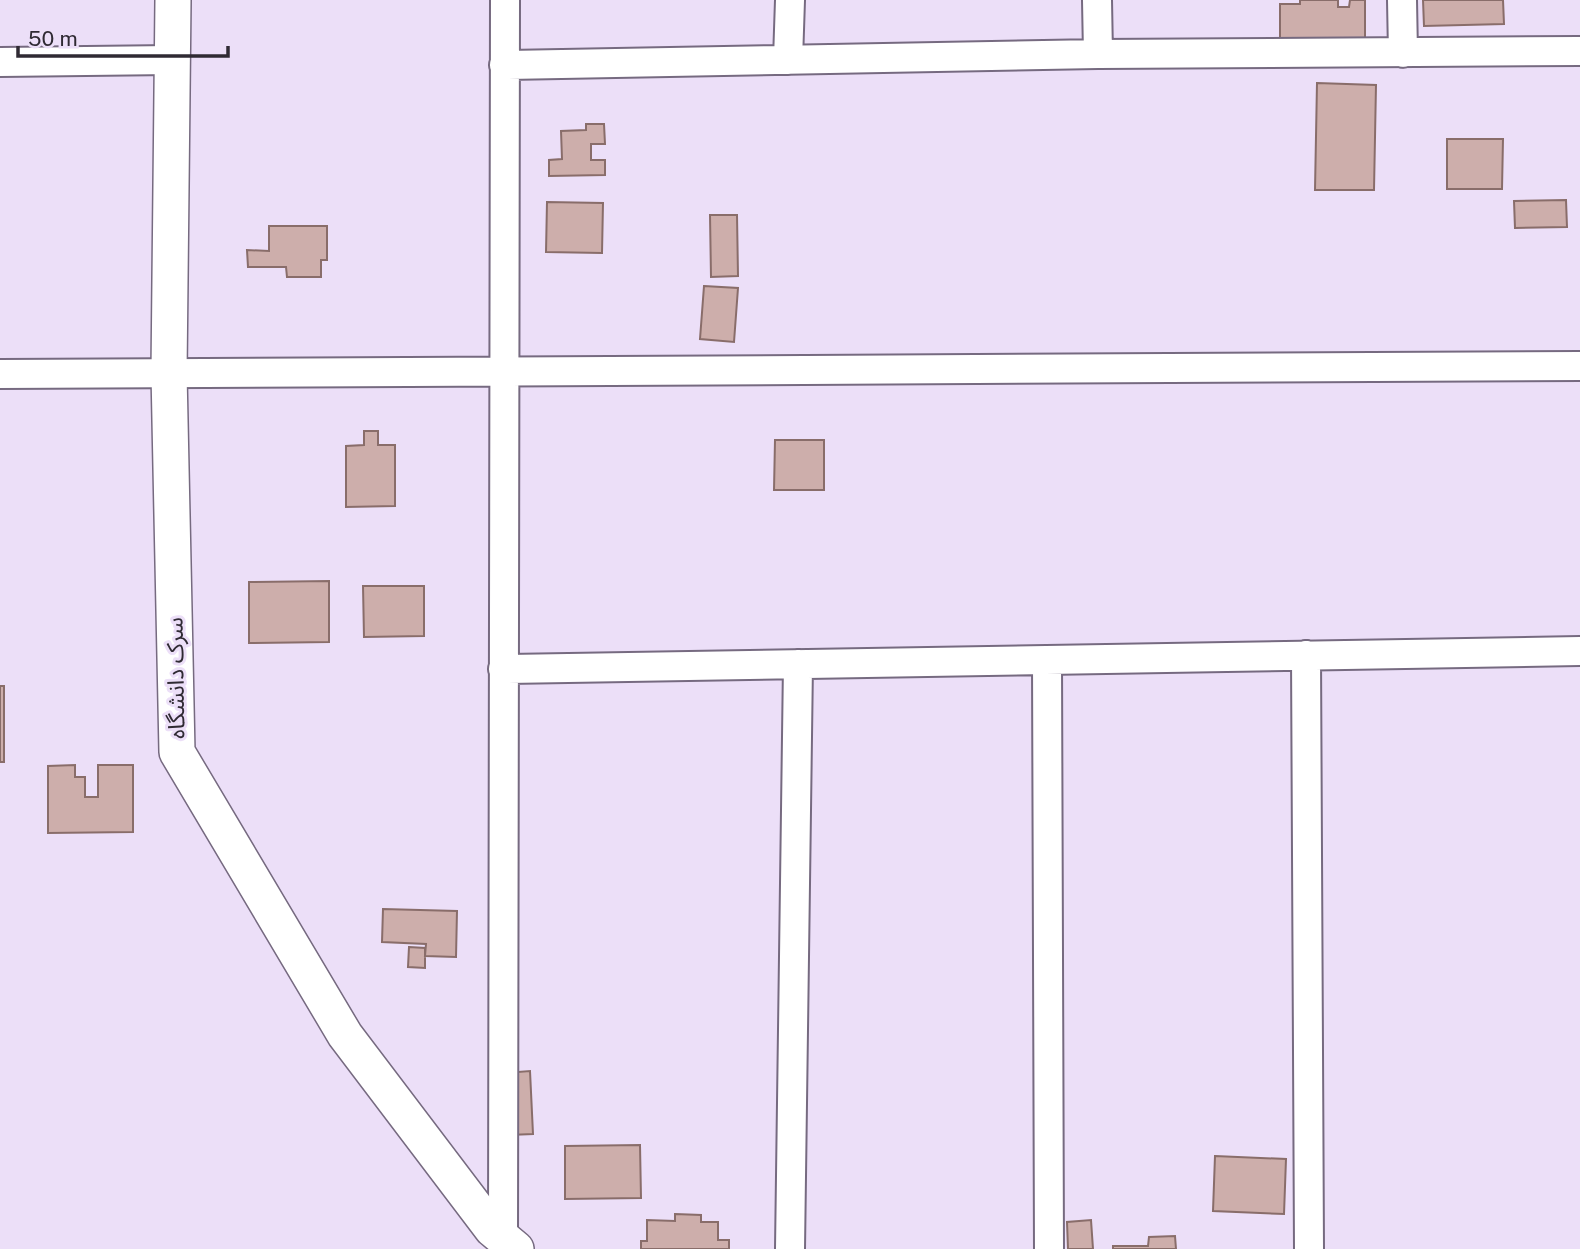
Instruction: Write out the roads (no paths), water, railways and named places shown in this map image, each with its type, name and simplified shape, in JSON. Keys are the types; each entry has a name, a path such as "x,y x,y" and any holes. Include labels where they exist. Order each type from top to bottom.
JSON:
{"street":[{"name":"سرک دانشگاه","path":"173,0 169,373 177,752 345,1035 492,1229 510,1243"},
{"path":"505,0 503,669 510,1243"},
{"path":"788,60 789,0"},
{"path":"1097,0 1098,54"},
{"path":"1402,0 1403,52"},
{"path":"505,65 1098,54 1580,51"},
{"path":"0,62 172,60"},
{"path":"0,374 1580,366"},
{"path":"503,669 1580,650"},
{"path":"1306,655 1310,1249"},
{"path":"1047,660 1049,1249"},
{"path":"790,1249 799,664"}]}
